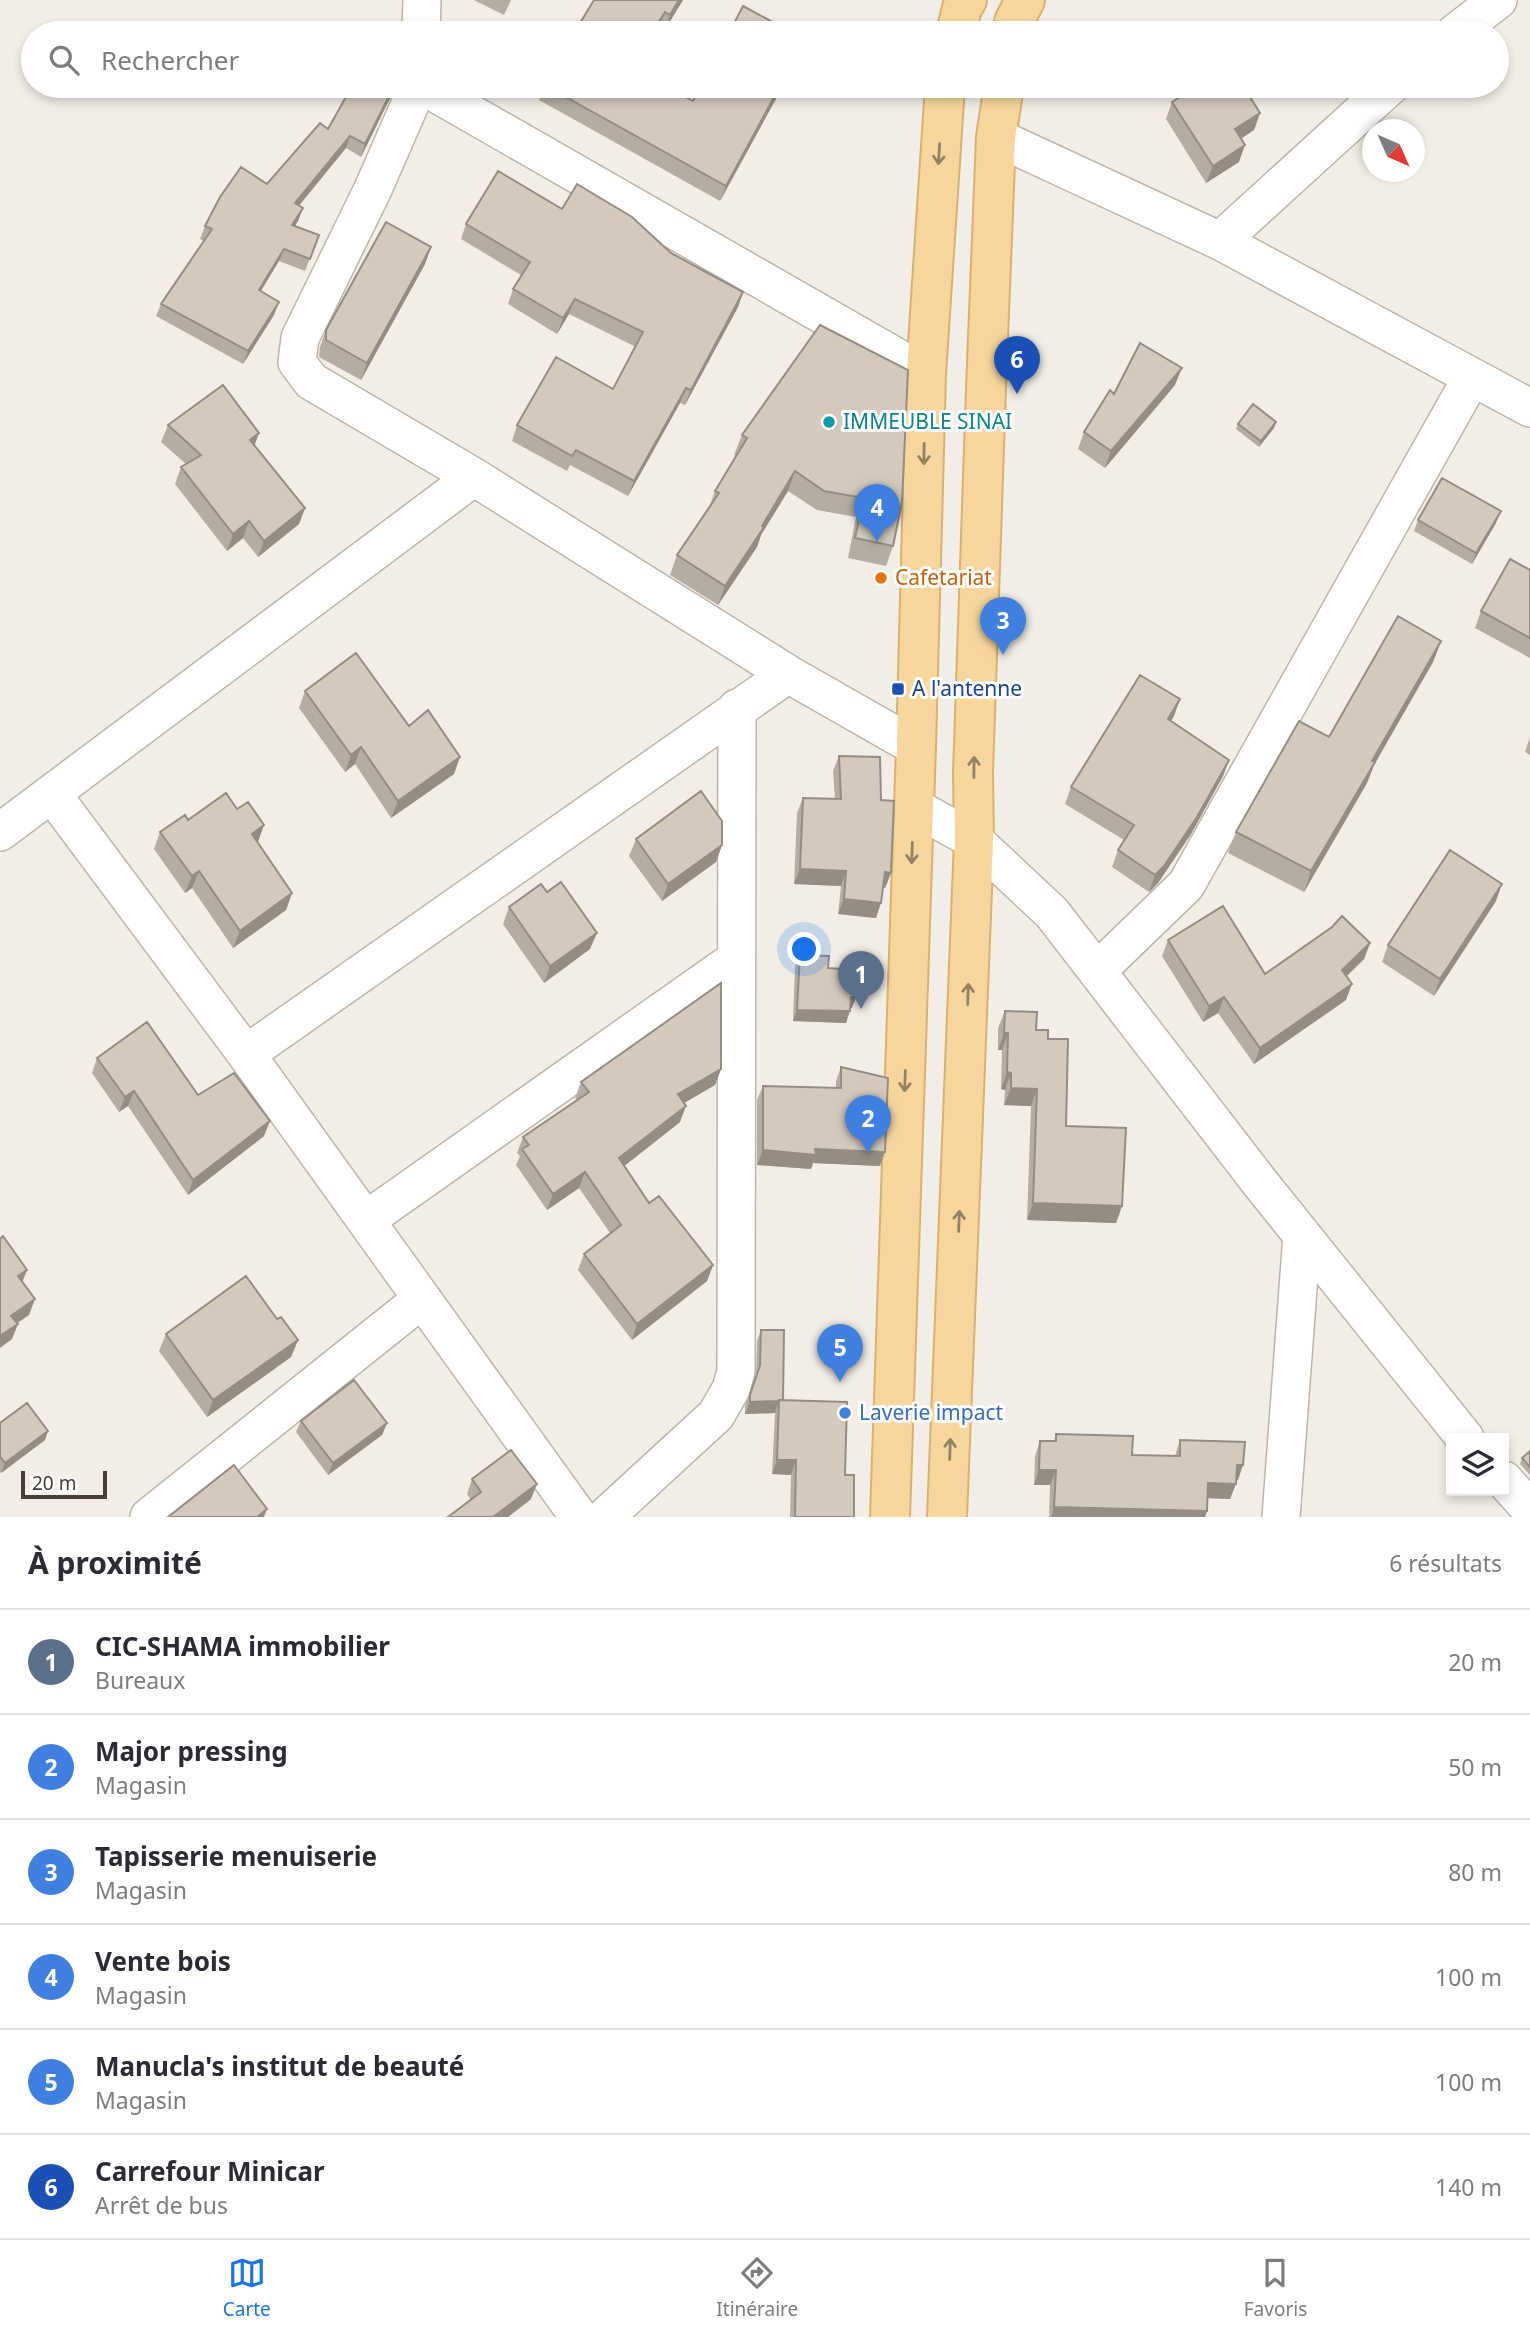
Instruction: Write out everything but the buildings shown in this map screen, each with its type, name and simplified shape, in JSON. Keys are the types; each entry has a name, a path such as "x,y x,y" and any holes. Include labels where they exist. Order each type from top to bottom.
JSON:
{"main road":[{"path":"1014,21 1025,0"},
{"path":"890,1517 926,374 944,98"},
{"path":"947,1517 974,840 973,773 996,137 1002,98"}],"street":[{"path":"421,21 422,0"},
{"path":"1471,21 1498,0"},
{"path":"415,98 300,338 297,362 311,381 474,477 788,674 916,747"},
{"path":"441,98 926,374"},
{"path":"1220,240 1377,98"},
{"path":"996,137 1220,240 1530,408"},
{"path":"1097,971 1186,884 1472,377"},
{"path":"0,832 474,477"},
{"path":"246,1054 788,674"},
{"path":"606,1517 716,1415 731,1389 736,1371 737,708"},
{"path":"52,794 246,1054 579,1517"},
{"path":"914,807 974,840 1052,914 1302,1235 1461,1433"},
{"path":"366,1220 737,960"},
{"path":"1281,1517 1302,1235"},
{"path":"149,1517 422,1298"},
{"path":"1509,1486 1530,1509"}],"place":[{"name":"Carrefour Minicar","path":"1017,394"},
{"name":"IMMEUBLE SINAI","path":"829,422"},
{"name":"Vente bois","path":"877,542"},
{"name":"Cafetariat","path":"881,578"},
{"name":"Tapisserie menuiserie","path":"1003,655"},
{"name":"A l'antenne","path":"898,689"},
{"name":"CIC-SHAMA immobilier","path":"861,1009"},
{"name":"Major pressing","path":"868,1153"},
{"name":"Manucla's institut de beauté","path":"840,1382"},
{"name":"Laverie impact","path":"845,1413"}]}
